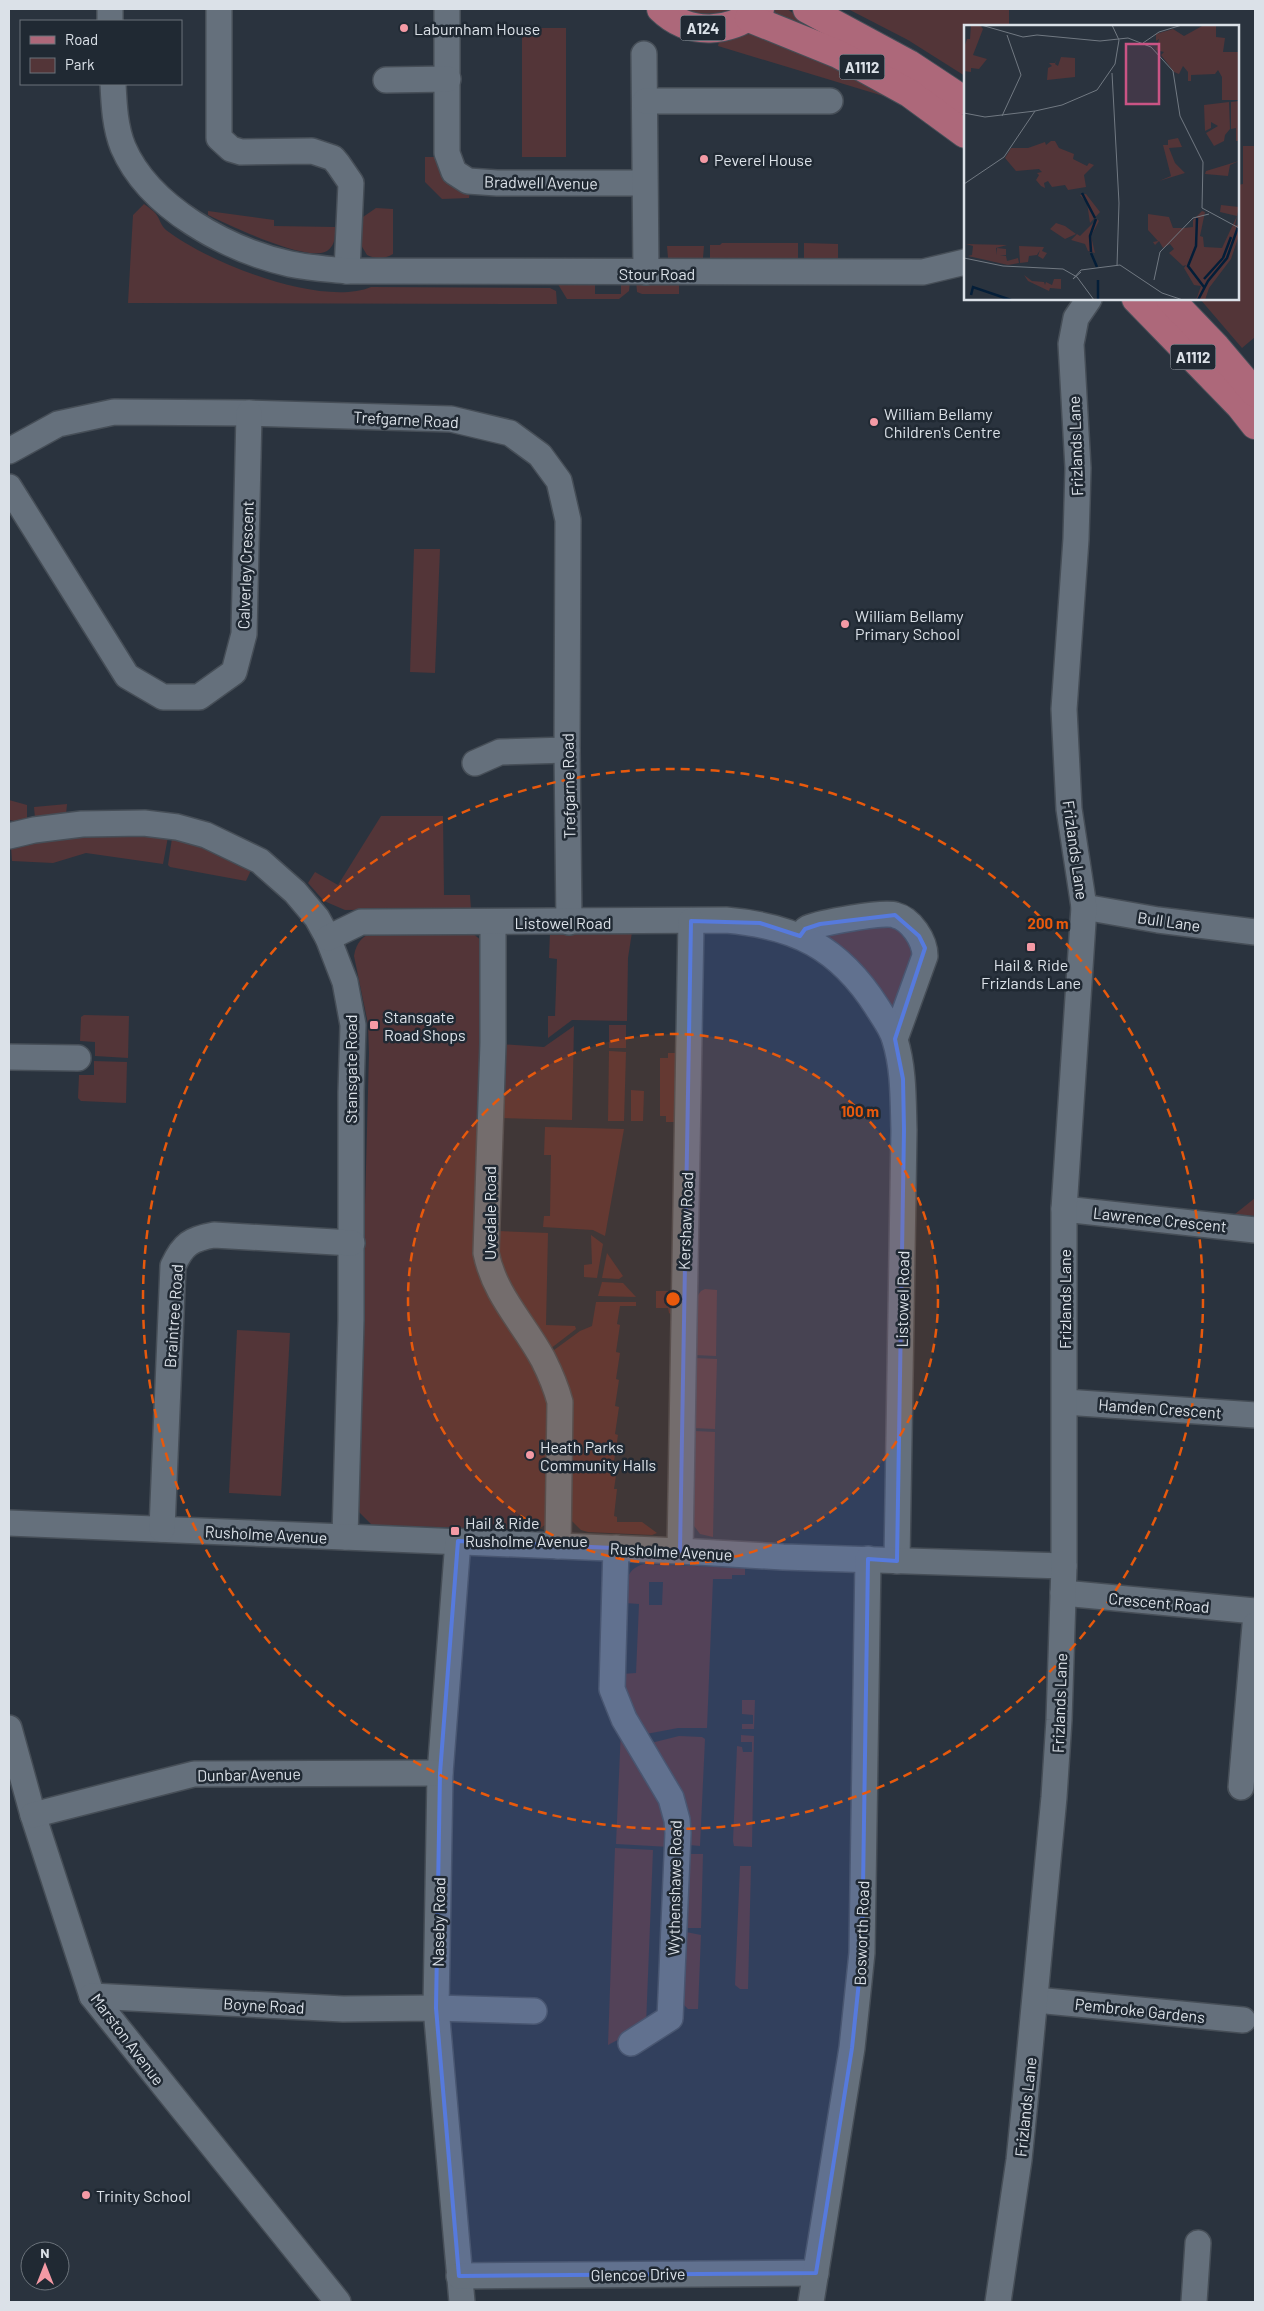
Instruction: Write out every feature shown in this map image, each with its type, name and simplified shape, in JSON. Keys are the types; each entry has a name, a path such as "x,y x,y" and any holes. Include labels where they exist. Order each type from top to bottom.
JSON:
{"main road":[{"name":"A124","path":"661,9 668,16 683,24 714,30 729,27 754,13"},
{"name":"A1112","path":"807,9 910,64 964,100"},
{"name":"A1112","path":"754,13 838,54 910,93 964,133"},
{"name":"A1112","path":"1137,300 1240,406 1255,425"},
{"name":"A1112","path":"1171,300 1216,347 1255,393"}],"street":[{"path":"219,9 219,138 231,149 241,152 312,151 333,158 351,184 347,270"},
{"name":"Bradwell Avenue","path":"447,9 447,153 454,172 468,180 497,183 644,184"},
{"path":"644,54 646,272"},
{"path":"386,80 448,79"},
{"name":"Stour Road","path":"113,85 114,114 123,147 144,181 162,201 207,231 244,249 289,263 347,270 595,273 923,272 964,262"},
{"path":"645,101 830,102"},
{"name":"Frizlands Lane","path":"998,2302 1019,2160 1036,2000 1055,1788 1064,1566 1064,1209 1084,906 1069,809 1064,709 1076,539 1078,468 1070,344 1076,318 1088,300"},
{"name":"Trefgarne Road","path":"9,451 58,424 114,412 248,413 451,419 510,433 540,455 559,481 568,520 567,750 569,922"},
{"name":"Calverley Crescent","path":"9,487 127,676 163,697 199,697 234,672 244,634 248,413"},
{"path":"475,763 500,752 567,750"},
{"name":"Stansgate Road","path":"9,836 34,830 82,824 126,823 177,827 206,836 260,860 295,892 317,918 328,938 345,982 353,1025 351,1092 352,1242 345,1537"},
{"name":"Bull Lane","path":"1084,906 1158,920 1255,932"},
{"path":"800,936 805,929 820,924 887,914 903,919 919,936 925,948 925,956 895,1039"},
{"name":"Listowel Road","path":"328,938 361,922 726,920 760,923 800,936 818,946 843,965 863,985 895,1039 903,1078 904,1130 898,1561"},
{"name":"Kershaw Road","path":"680,1550 691,921"},
{"name":"Uvedale Road","path":"493,922 493,1043 486,1253 490,1273 498,1290 542,1358 554,1382 560,1402 558,1546"},
{"path":"9,1056 78,1058"},
{"name":"Lawrence Crescent","path":"1064,1209 1255,1230"},
{"name":"Braintree Road","path":"162,1529 174,1266 181,1250 196,1238 214,1235 352,1242"},
{"name":"Hamden Crescent","path":"1065,1402 1255,1415"},
{"name":"Rusholme Avenue","path":"9,1523 680,1550 718,1554 1064,1566"},
{"name":"Naseby Road","path":"458,1541 440,1773 436,2008 462,2302"},
{"name":"Wythenshawe Road","path":"616,1548 612,1689 624,1719 671,1798 677,1820 678,1833 670,2018 631,2044"},
{"name":"Bosworth Road","path":"811,2302 852,2048 862,1953 868,1559"},
{"name":"Crescent Road","path":"1063,1593 1255,1611"},
{"path":"1241,1786 1255,1625"},
{"name":"Marston Avenue","path":"9,1728 33,1815 92,1996 338,2302"},
{"name":"Dunbar Avenue","path":"33,1815 194,1774 440,1773"},
{"name":"Boyne Road","path":"92,1996 343,2009 436,2008 534,2011"},
{"name":"Pembroke Gardens","path":"1036,2000 1243,2020"},
{"path":"1194,2302 1198,2243"},
{"name":"Glencoe Drive","path":"460,2276 816,2273"}],"highlighted area":[{"path":"895,915 919,936 925,948 895,1039 903,1079 904,1130 897,1561 868,1559 862,1953 852,2048 816,2273 459,2276 436,2008 440,1773 458,1541 680,1551 691,921 760,923 800,936 805,929 820,924"}],"green space":[{"path":"683,9 732,9 708,14 695,13"},
{"path":"774,9 787,9 799,17 871,53 772,12"},
{"path":"848,9 1009,9 1009,25 964,25 964,75 908,40"},
{"path":"522,28 566,28 566,157 522,157"},
{"path":"750,33 767,34 896,96 890,98 718,46 719,42"},
{"path":"1243,146 1255,146 1255,337 1242,348 1201,300 1239,300 1239,185 1243,184"},
{"path":"425,157 438,157 470,190 469,198 442,199 425,182"},
{"path":"144,204 155,213 166,230 208,255 236,268 295,287 350,292 371,287 550,288 556,291 557,304 128,303 133,215"},
{"path":"376,208 393,209 393,254 383,258 367,255 361,245 363,217"},
{"path":"208,211 274,220 274,226 335,227 334,240 332,246 327,251 317,253 303,252 286,248 250,234 208,215"},
{"path":"722,243 798,243 798,258 710,258 710,245 720,245"},
{"path":"804,243 838,244 838,258 804,258"},
{"path":"667,246 704,246 703,258 668,258"},
{"path":"556,281 595,281 595,294 621,294 621,281 630,281 629,291 619,299 567,299"},
{"path":"636,281 679,281 679,294 642,294 637,292"},
{"path":"414,549 440,549 435,673 410,672"},
{"path":"9,800 27,805 27,821 9,820"},
{"path":"67,804 66,815 35,818 34,807"},
{"path":"381,816 443,816 444,895 470,895 471,909 345,910 324,901 308,883 315,872 338,885"},
{"path":"106,833 168,837 163,864 86,853 53,863 12,861 11,848 17,844"},
{"path":"172,838 194,842 252,868 246,881 170,867 168,865"},
{"path":"886,920 916,943 895,1015 881,990 863,969 819,935"},
{"path":"375,930 471,932 482,941 479,1229 545,1377 553,1400 550,1517 545,1525 537,1530 372,1525 357,1510 369,1053 368,1024 354,956 356,947 361,940"},
{"path":"550,932 632,932 628,958 627,1021 572,1020 548,1038 548,1016 555,1016 557,959 549,958"},
{"path":"84,1015 129,1016 128,1058 95,1056 95,1042 80,1041 81,1017"},
{"path":"609,1025 626,1025 626,1048 609,1048"},
{"path":"574,1026 572,1120 498,1118 500,1044 544,1047"},
{"path":"609,1051 626,1052 624,1121 608,1121"},
{"path":"668,1053 677,1053 676,1122 666,1122 666,1116 660,1116 660,1058 668,1058"},
{"path":"94,1061 127,1062 126,1103 81,1101 78,1098 79,1075 94,1075"},
{"path":"631,1090 644,1091 643,1121 631,1121"},
{"path":"545,1127 624,1129 605,1236 593,1230 543,1227 544,1216 550,1216 551,1155 544,1155"},
{"path":"1255,1198 1255,1216 1235,1214"},
{"path":"498,1231 548,1233 546,1325 575,1326 576,1329 550,1349 498,1267"},
{"path":"591,1235 603,1244 597,1278 584,1277 584,1265 592,1264"},
{"path":"607,1253 623,1276 619,1279 602,1278"},
{"path":"602,1282 623,1283 636,1297 598,1296"},
{"path":"705,1289 717,1290 716,1356 695,1355 696,1298"},
{"path":"656,1291 673,1291 672,1315 669,1313 668,1308 656,1308"},
{"path":"596,1302 636,1302 636,1306 620,1306 617,1324 620,1325 616,1352 620,1353 616,1379 619,1380 615,1406 619,1407 615,1434 618,1435 614,1461 618,1462 614,1489 617,1489 614,1516 617,1517 617,1522 642,1522 657,1533 652,1535 588,1532 581,1530 571,1520 573,1411 570,1391 550,1353 580,1331 592,1326"},
{"path":"237,1330 290,1333 281,1496 229,1493"},
{"path":"694,1358 717,1359 715,1429 693,1428"},
{"path":"694,1431 715,1432 713,1537 700,1534 692,1523"},
{"path":"644,1564 745,1568 745,1575 732,1575 732,1579 713,1579 707,1728 678,1728 646,1734 627,1700 622,1674 636,1673 639,1604 625,1603 627,1579 637,1566","holes":["649,1582 663,1582 662,1605 649,1605"]},
{"path":"742,1700 755,1700 754,1729 742,1729 742,1724 753,1724 753,1715 742,1714"},
{"path":"621,1729 666,1805 670,1847 616,1844"},
{"path":"741,1735 754,1736 752,1847 734,1846 733,1841 737,1746 742,1747 743,1752 752,1752 752,1742 741,1742"},
{"path":"679,1736 702,1737 705,1739 700,1846 689,1845 651,1743"},
{"path":"615,1848 653,1850 646,2025 608,2045"},
{"path":"687,1854 703,1854 701,1928 685,1928"},
{"path":"740,1866 751,1866 748,1989 740,1989 735,1985"},
{"path":"686,1932 701,1935 698,2009 688,2009 682,2003"}],"place":[{"name":"Laburnham House","path":"404,28"},
{"name":"Peverel House","path":"704,159"},
{"name":"William Bellamy Children's Centre","path":"874,422"},
{"name":"William Bellamy Primary School","path":"845,624"},
{"name":"Hail & Ride Frizlands Lane","path":"1031,947"},
{"name":"Stansgate Road Shops","path":"374,1025"},
{"name":"Heath Parks Community Halls","path":"530,1455"},
{"name":"Hail & Ride Rusholme Avenue","path":"455,1531"},
{"name":"Trinity School","path":"86,2195"}]}
